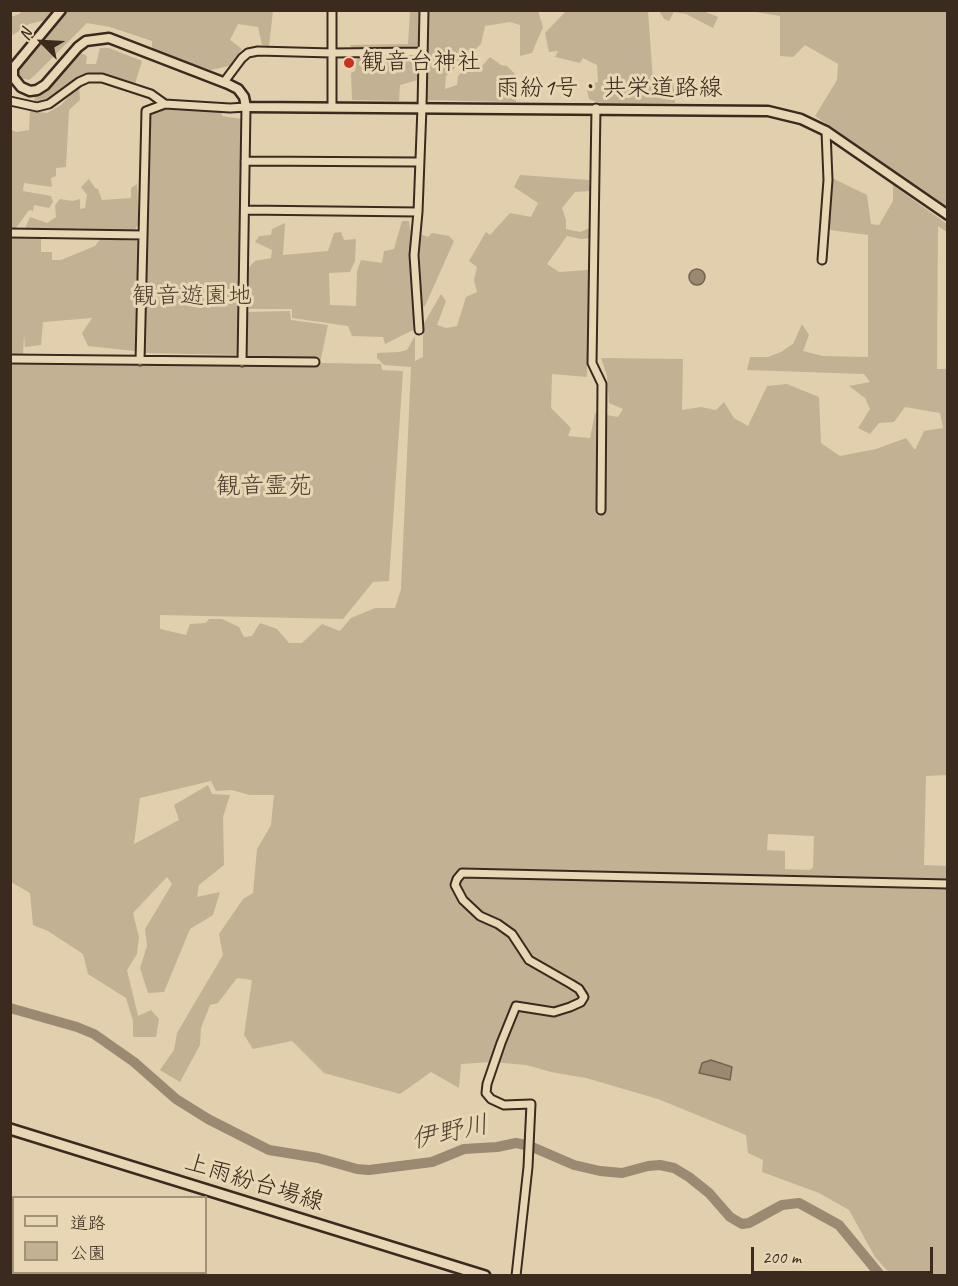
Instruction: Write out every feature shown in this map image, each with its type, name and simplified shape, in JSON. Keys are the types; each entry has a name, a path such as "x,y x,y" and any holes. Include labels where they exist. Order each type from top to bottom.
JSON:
{"main road":[{"name":"上雨紛台場線","path":"10,1129 485,1275"}],"street":[{"path":"61,10 13,68 14,77 21,87 30,91 37,90 45,85 86,41 110,38 224,82 238,89 244,97 246,107 242,362"},
{"path":"332,10 332,107"},
{"path":"419,330 414,275 424,10"},
{"path":"224,82 242,58 258,51 423,52"},
{"path":"21,87 11,102 38,107 49,104 79,82 88,78 102,78 151,94 165,104"},
{"path":"140,361 146,111 165,104 246,107"},
{"name":"雨紛1号・共栄道路線","path":"246,107 768,111 801,119 826,131 948,215"},
{"path":"596,108 592,363 602,384 601,510"},
{"path":"822,260 828,180 826,131"},
{"path":"245,161 419,162"},
{"path":"245,210 418,212"},
{"path":"10,233 143,235"},
{"path":"10,359 315,362"},
{"path":"516,1275 528,1167 531,1104 504,1105 491,1099 486,1093 501,1043 516,1006 554,1012 581,1002 584,997 572,984 529,960 512,934 498,924 480,916 463,900 455,885 462,873 948,884"}],"green space":[{"path":"22,11 54,11 46,20 29,24 13,35 11,17"},
{"path":"66,11 273,11 269,46 262,45 258,27 238,24 230,40 242,49 229,66 211,70 152,50 152,41 110,27 87,23 34,76 29,80 20,78 19,71 26,58"},
{"path":"410,11 538,11 543,27 532,53 520,56 520,25 510,22 485,26 481,44 446,76 445,89 457,85 458,76 468,65 482,66 490,57 501,65 507,66 517,76 516,102 417,100 418,80 400,85 399,101 352,100 351,73 355,71 357,58 350,45 408,44"},
{"path":"566,11 648,11 653,80 673,80 675,103 602,104 589,99 586,86 598,82 597,65 583,58 580,63 555,57 558,51 549,52 545,33"},
{"path":"659,11 703,11 718,17 713,28 686,14 674,12 669,21 664,19"},
{"path":"750,11 947,11 947,208 815,116 837,80 838,64 805,45 793,57 780,56 780,16"},
{"path":"100,48 109,48 142,61 135,84 106,76 82,77 70,83 50,101 34,102 35,96 45,91 79,52 87,56 86,64 96,64"},
{"path":"79,85 80,100 69,110 66,167 56,168 56,176 51,178 52,187 24,183 23,191 51,196 53,202 49,208 34,205 33,211 29,210 16,228 11,229 11,130 17,132 29,130 30,111 47,113 61,105"},
{"name":"観音遊園地","path":"166,106 221,110 222,116 242,119 239,355 144,353 148,113"},
{"name":"観音霊苑","path":"520,175 589,180 590,191 575,192 562,208 566,229 580,232 590,228 592,238 581,239 567,236 547,264 559,272 588,270 587,377 552,374 551,408 571,428 568,436 590,438 595,413 618,417 623,409 609,403 607,376 601,358 683,359 682,410 701,407 716,410 724,402 734,418 748,426 767,386 787,384 819,397 821,443 840,456 876,449 906,438 915,450 924,431 943,428 940,413 905,407 894,422 879,423 870,434 858,428 870,409 865,398 849,386 870,382 864,374 747,370 750,357 768,357 793,344 802,324 809,335 803,351 823,356 868,357 868,235 830,230 826,185 834,179 867,195 871,224 879,225 893,201 893,185 947,224 947,232 938,226 937,369 948,369 948,775 926,776 924,865 947,866 947,1275 891,1275 875,1257 849,1210 819,1193 762,1172 763,1160 748,1153 746,1135 658,1099 586,1078 526,1065 492,1062 461,1064 459,1088 431,1072 400,1094 324,1073 292,1041 253,1049 244,1035 252,980 237,978 218,1003 210,1005 201,1028 200,1045 180,1082 160,1070 174,1050 177,1033 223,955 219,934 243,899 253,893 257,849 271,825 274,795 250,795 231,790 216,791 211,781 140,798 134,844 179,820 174,805 208,785 212,794 230,795 223,817 224,865 199,885 197,897 220,892 213,915 190,929 164,992 148,993 140,968 147,946 145,929 172,884 167,877 133,913 139,937 137,954 127,970 138,1016 151,1010 159,1019 156,1037 133,1037 133,1021 126,998 88,974 83,954 48,931 33,925 30,893 11,882 11,236 41,237 41,252 52,252 52,260 61,260 95,246 100,239 139,241 135,351 88,346 82,333 92,318 43,322 41,345 25,347 24,335 23,355 246,359 247,312 290,311 291,320 328,325 320,363 381,364 382,370 403,371 389,581 373,582 343,619 160,615 160,629 186,635 190,624 206,623 209,619 222,619 239,627 244,637 252,636 260,623 277,629 289,643 302,643 322,624 340,631 351,618 375,608 395,608 401,589 411,367 384,365 377,358 377,353 407,350 415,336 415,361 423,357 423,325 441,294 446,301 437,325 446,328 457,326 466,297 477,292 474,280 477,267 469,261 486,232 490,235 510,213 531,217 538,203 514,187","holes":["768,834 814,836 813,867 810,870 785,869 785,851 767,850","711,1060 721,1065 732,1067 699,1073 702,1064"]},
{"path":"89,179 98,189 102,200 131,198 131,188 137,184 139,223 134,231 85,232 78,228 76,230 24,231 30,217 47,223 56,217 55,205 60,199 73,201 80,199 80,209 85,208 87,195 81,187"},
{"path":"402,221 409,221 411,235 420,234 428,237 432,233 449,236 454,241 425,306 420,308 413,291 413,330 385,344 383,337 352,336 348,326 292,318 292,309 249,309 249,267 255,261 271,258 272,250 255,242 259,236 271,235 272,229 285,223 283,255 328,251 334,233 341,232 344,240 356,239 355,261 350,272 329,273 330,305 356,306 357,271 361,260 382,263 384,251 394,249"}],"shaded area":[{"path":"697,269 703,271 705,277 703,283 697,285 691,283 689,277 691,271"},
{"path":"711,1060 732,1067 730,1080 699,1073 702,1063"}],"waterway":[{"name":"伊野川","path":"10,1008 94,1034 134,1062 176,1099 208,1119 269,1150 369,1170 432,1162 464,1149 516,1143 530,1146 574,1165 600,1171 622,1173 660,1165 674,1168 689,1177 709,1193 730,1217 742,1224 749,1223 782,1205 799,1203 839,1225 881,1276"}],"place":[{"name":"観音台神社","path":"349,63"}]}
